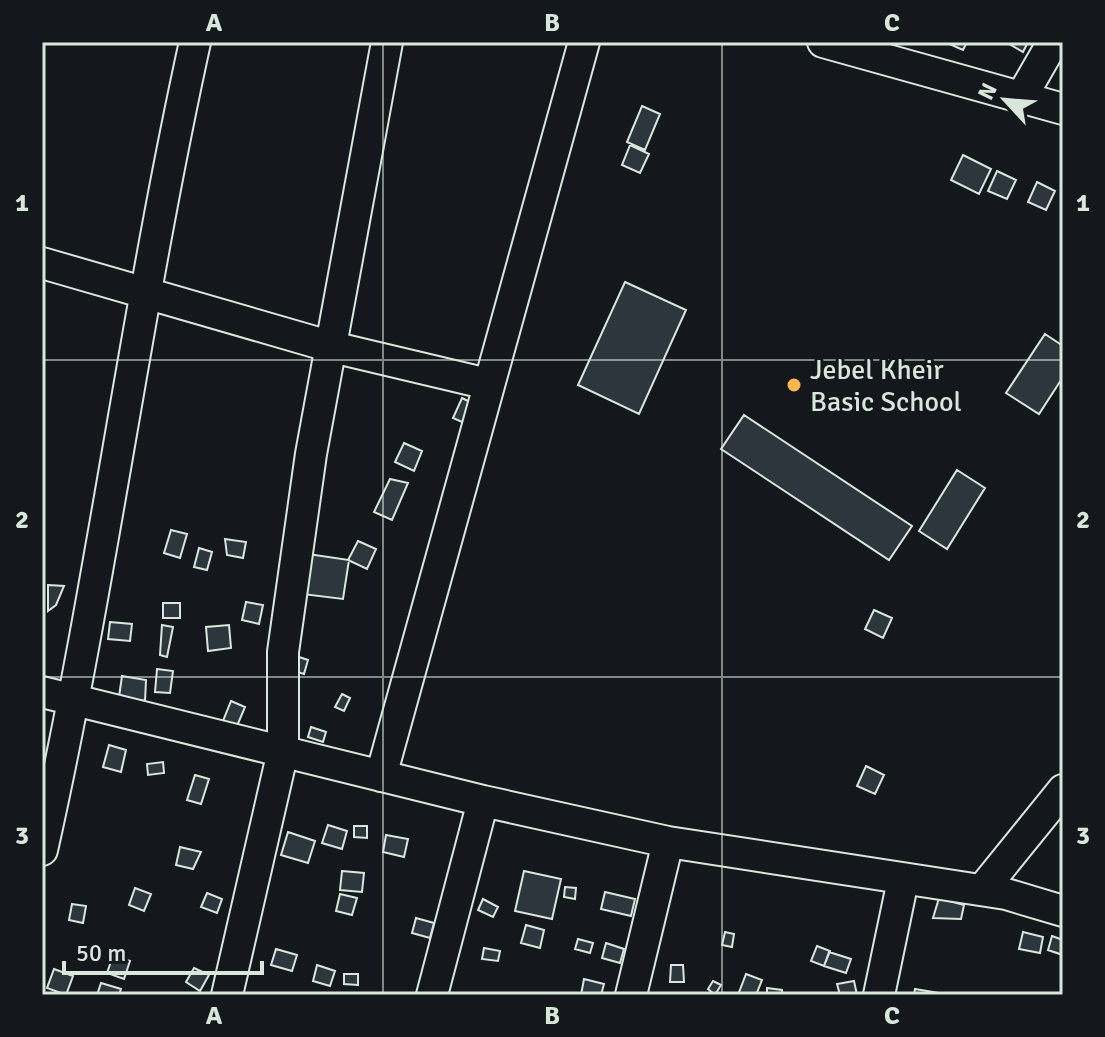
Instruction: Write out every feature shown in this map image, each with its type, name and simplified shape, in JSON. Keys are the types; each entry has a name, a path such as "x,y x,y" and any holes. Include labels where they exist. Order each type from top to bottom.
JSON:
{"street":[{"path":"42,850 75,702 143,293 195,42"},
{"path":"227,995 283,751 283,652 311,454 387,42"},
{"path":"381,776 584,42"},
{"path":"1022,96 1053,42"},
{"path":"838,44 1063,109"},
{"path":"42,263 332,347 488,384"},
{"path":"42,692 483,801 668,842 982,890 1063,911"},
{"path":"982,890 1063,790"},
{"path":"432,995 483,801"},
{"path":"631,995 668,842"},
{"path":"879,995 903,880"}],"building":[{"path":"945,42 967,42 963,50"},
{"path":"1006,42 1028,42 1023,52"},
{"path":"642,106 660,114 645,150 627,142"},
{"path":"630,145 649,154 640,173 622,165"},
{"path":"963,155 991,169 979,194 951,180"},
{"path":"997,171 1016,180 1007,199 988,191"},
{"path":"1037,182 1055,191 1046,210 1028,202"},
{"path":"625,282 686,310 639,414 578,385"},
{"path":"1045,334 1063,346 1063,377 1039,414 1006,393"},
{"path":"462,398 480,407 471,426 453,418"},
{"path":"744,415 912,526 889,560 721,449"},
{"path":"404,443 422,451 414,471 395,462"},
{"path":"957,470 985,488 947,549 919,531"},
{"path":"390,479 408,483 392,520 374,512"},
{"path":"171,530 187,534 180,558 164,553"},
{"path":"225,539 246,542 243,558 227,555"},
{"path":"358,541 376,549 367,569 348,560"},
{"path":"199,548 212,552 207,570 194,567"},
{"path":"308,554 349,560 343,599 302,594"},
{"path":"48,585 64,586 56,605 48,611"},
{"path":"246,602 263,605 259,624 242,620"},
{"path":"163,603 180,603 180,618 163,618"},
{"path":"874,610 892,618 883,638 865,629"},
{"path":"110,622 132,624 130,641 108,639"},
{"path":"162,625 173,627 167,657 160,655"},
{"path":"229,625 231,648 208,651 206,627"},
{"path":"296,656 308,660 304,674 291,670"},
{"path":"157,669 173,671 170,693 155,692"},
{"path":"122,676 146,680 145,701 119,697"},
{"path":"342,694 350,698 344,711 335,707"},
{"path":"231,701 245,707 237,726 223,721"},
{"path":"311,727 326,732 323,742 308,737"},
{"path":"109,745 126,750 121,772 103,767"},
{"path":"163,762 164,773 148,775 147,764"},
{"path":"866,766 884,775 875,794 857,786"},
{"path":"195,775 209,779 201,804 187,800"},
{"path":"328,825 347,831 342,849 322,843"},
{"path":"354,826 367,826 367,838 354,837"},
{"path":"288,832 315,841 308,863 281,855"},
{"path":"386,835 408,839 404,857 383,852"},
{"path":"180,847 201,852 193,869 176,865"},
{"path":"342,871 364,873 362,892 340,890"},
{"path":"524,871 561,879 552,919 515,911"},
{"path":"565,887 576,888 575,899 564,897"},
{"path":"135,888 151,894 144,911 129,905"},
{"path":"605,892 635,899 631,916 601,909"},
{"path":"207,893 222,899 217,913 201,907"},
{"path":"340,894 357,898 352,915 336,911"},
{"path":"939,898 964,905 961,919 933,918"},
{"path":"483,899 498,907 493,917 478,910"},
{"path":"72,904 86,906 83,923 69,920"},
{"path":"416,918 434,923 430,938 412,933"},
{"path":"526,925 544,930 540,948 521,943"},
{"path":"725,932 734,934 732,947 722,945"},
{"path":"1023,932 1043,937 1040,953 1019,949"},
{"path":"1052,936 1063,940 1063,955 1048,950"},
{"path":"578,939 593,943 590,953 575,949"},
{"path":"606,943 624,949 620,963 602,958"},
{"path":"817,946 830,951 824,966 811,961"},
{"path":"484,948 500,951 498,961 482,959"},
{"path":"276,949 297,955 292,971 271,965"},
{"path":"829,952 851,959 846,973 824,966"},
{"path":"113,956 130,961 124,979 107,973"},
{"path":"317,965 335,971 330,986 313,981"},
{"path":"671,965 683,965 684,982 670,982"},
{"path":"194,968 209,975 200,991 186,982"},
{"path":"54,969 73,976 66,995 47,988"},
{"path":"344,974 358,974 358,985 344,984"},
{"path":"746,974 762,980 756,995 738,995"},
{"path":"584,979 604,984 601,995 581,995"},
{"path":"713,981 721,985 715,995 708,989"},
{"path":"854,981 857,995 840,995 837,984"},
{"path":"101,983 121,989 119,995 97,995"},
{"path":"767,988 782,990 782,995 767,995"},
{"path":"915,989 939,993 914,995"}],"place":[{"name":"Jebel Kheir Basic School","path":"794,385"}]}
